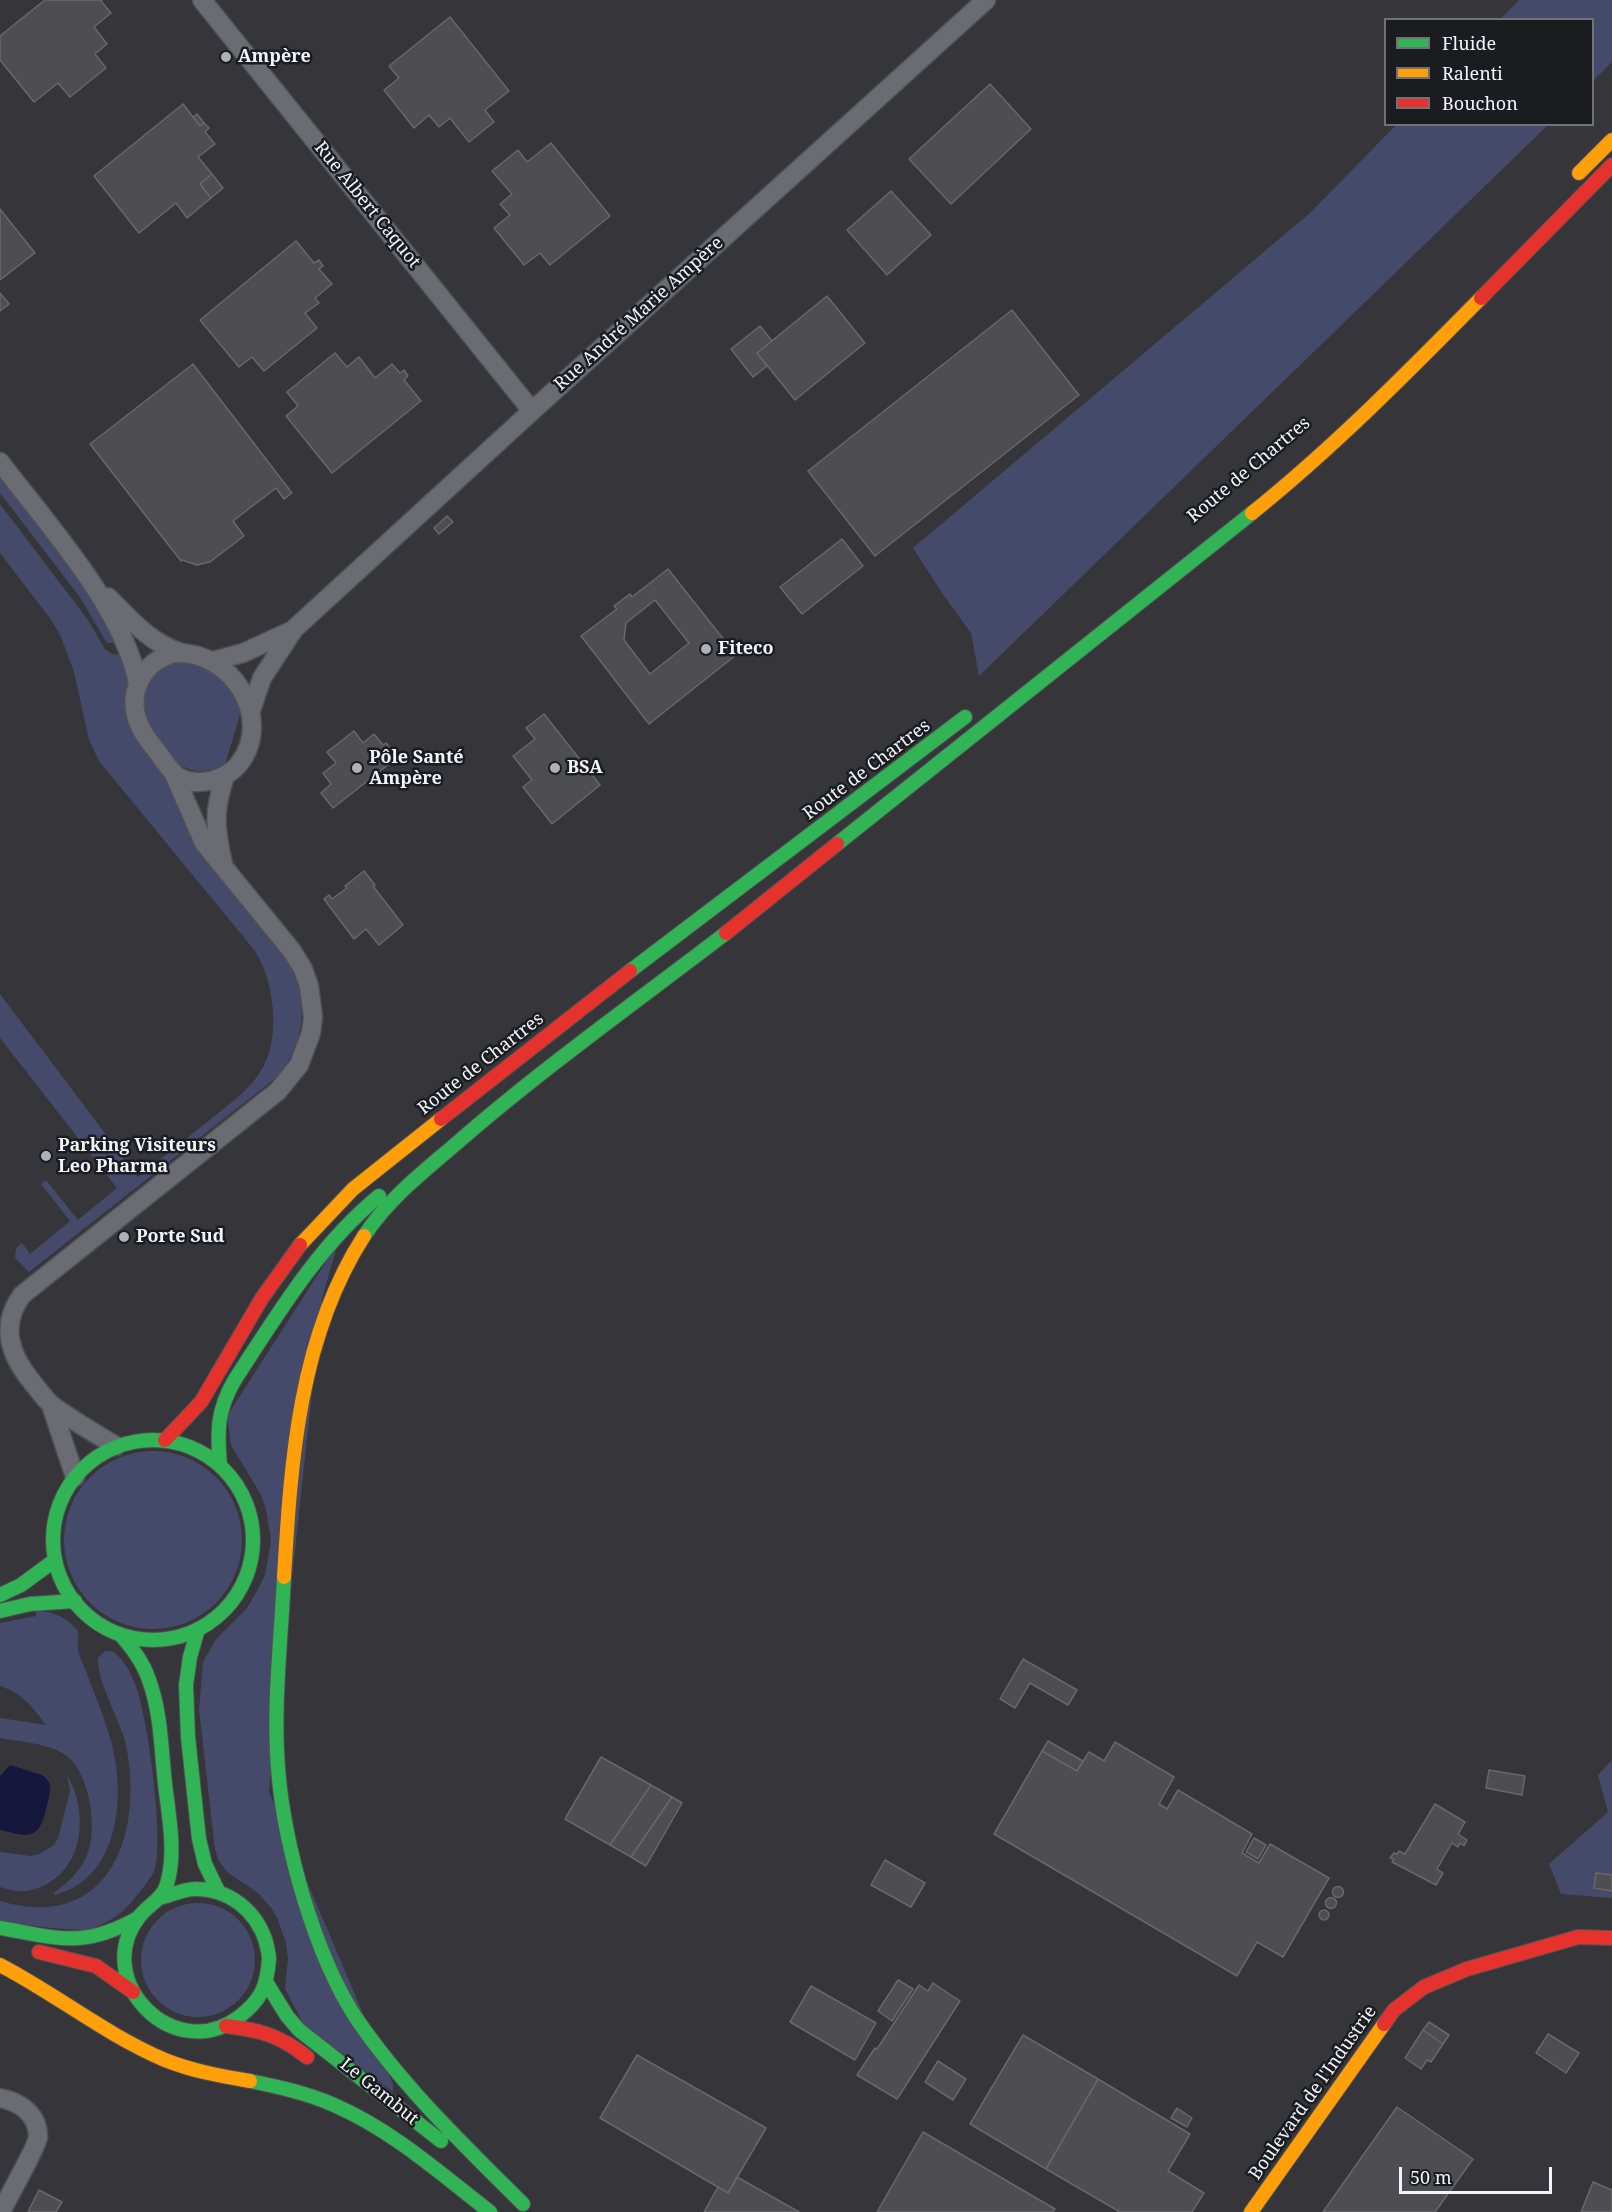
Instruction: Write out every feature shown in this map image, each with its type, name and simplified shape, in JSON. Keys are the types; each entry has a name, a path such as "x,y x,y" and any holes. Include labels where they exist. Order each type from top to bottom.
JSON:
{"main road":[{"path":"1570,183 1612,140"},
{"path":"220,1465 219,1419 225,1400 304,1274 327,1245 367,1205 476,1126 746,918 1030,688 1299,475 1386,395 1612,165"},
{"name":"Route de Chartres","path":"165,1440 192,1413 205,1396 262,1298 289,1260 314,1229 353,1189 594,998 857,801 980,705"},
{"path":"476,1126 390,1202 373,1221 346,1262 330,1297 315,1341 307,1371 298,1428 290,1507 277,1686 276,1734 279,1787 289,1842 307,1910 337,1986 372,2039 423,2102 528,2208"},
{"path":"140,1440 165,1440 195,1448 220,1465 236,1483 252,1520 253,1553 249,1569 235,1598 225,1610 198,1629 175,1638 152,1641 131,1638 95,1621 75,1601 62,1581 53,1545 56,1516 67,1489 75,1477 93,1459 116,1446 140,1440"},
{"path":"0,1595 21,1585 55,1560"},
{"path":"0,1611 30,1604 75,1601"},
{"path":"198,1629 187,1678 188,1737 202,1856 218,1891"},
{"path":"120,1634 142,1660 148,1672 157,1708 171,1844 169,1876 160,1898"},
{"path":"0,1928 85,1940 114,1932 138,1918 160,1898 188,1888 203,1888 228,1895 247,1908 261,1926 269,1948 269,1971 253,2008 245,2016 226,2026 209,2031 190,2032 167,2025 147,2011 133,1992 96,1966 77,1959 22,1948"},
{"path":"133,1992 126,1968 126,1945 138,1918"},
{"name":"Boulevard de l'Industrie","path":"1251,2212 1394,2010 1424,1987 1467,1969 1578,1937 1612,1938"},
{"path":"0,1965 42,1987 118,2037 166,2060 207,2074 289,2089 337,2105 379,2129 490,2212"},
{"path":"266,1982 298,2031 528,2208"},
{"name":"Le Gambut","path":"226,2026 255,2029 277,2035 322,2069"},
{"name":"Le Gambut","path":"368,2106 497,2212"}],"street":[{"name":"Rue Albert Caquot","path":"202,0 532,411"},
{"name":"Rue André Marie Ampère","path":"250,710 262,678 294,629 986,0"},
{"path":"0,462 86,575 126,644 138,684"},
{"path":"86,575 153,639 172,650 203,656 213,661 241,689 250,710 252,733 238,765 225,776 209,780 195,781 181,778 173,772"},
{"name":"Rue André Marie Ampère","path":"213,661 243,653 294,629"},
{"path":"116,1446 51,1405 15,1361 6,1347 3,1324 12,1304 278,1091 299,1065 309,1040 313,1017 312,1001 303,969 287,945 204,843 173,772 144,734 138,722 135,700 138,684 145,671 153,663 169,655 182,653"},
{"path":"223,866 215,829 215,816 225,776"},
{"path":"51,1405 75,1477"},
{"path":"0,2098 16,2101 28,2111 36,2123 38,2140 0,2212"}],"shaded area":[{"path":"1519,0 1612,0 1612,62 1594,80 1594,18 1501,18"},
{"path":"1395,126 1547,126 979,676 971,633 913,548 1310,213"},
{"path":"0,477 89,593 117,643 107,643 79,596 0,493"},
{"path":"0,504 88,620 105,649 112,654 123,655 129,680 126,708 131,731 169,782 199,848 288,963 300,992 302,1007 299,1036 294,1050 277,1077 29,1272 15,1258 16,1248 22,1243 30,1254 70,1221 41,1184 46,1180 78,1220 117,1188 0,1038 0,994 138,1177 230,1104 253,1082 264,1065 271,1046 273,1012 268,980 255,951 99,761 89,740 74,672 61,637 52,621 0,553"},
{"path":"185,661 204,667 219,678 232,694 241,711 225,765 215,769 194,770 181,765 152,731 145,717 144,696 152,680 166,668"},
{"path":"338,1243 322,1299 269,1792 393,2084 393,2092 304,2025 285,1989 288,1959 286,1943 278,1920 258,1893 227,1872 219,1861 215,1850 199,1709 203,1662 216,1639 247,1608 257,1591 265,1575 271,1541 266,1509 261,1495 231,1445 227,1416"},
{"path":"153,1451 187,1458 216,1477 235,1506 242,1540 235,1574 216,1603 187,1622 153,1629 119,1622 90,1603 71,1574 64,1540 71,1506 90,1477 119,1458"},
{"path":"36,1610 59,1616 78,1631 79,1652 108,1731 117,1778 118,1803 107,1850 95,1870 78,1885 55,1895 54,1893 81,1867 87,1855 92,1831 92,1817 86,1788 75,1764 67,1756 52,1748 0,1738 0,1718 46,1725 26,1701 0,1686 0,1623 36,1616"},
{"path":"105,1651 112,1651 116,1654 129,1670 140,1700 156,1805 158,1831 155,1869 146,1885 122,1912 90,1929 62,1929 0,1922 0,1901 37,1907 68,1903 93,1889 111,1869 123,1842 129,1812 130,1779 126,1745 99,1668 98,1658"},
{"path":"1612,1760 1612,1898 1561,1894 1549,1864 1608,1812 1598,1775"},
{"path":"10,1765 42,1775 50,1784 49,1799 42,1823 34,1833 28,1835 0,1830 0,1776"},
{"path":"67,1775 74,1789 80,1820 75,1851 68,1864 58,1876 33,1890 17,1891 0,1887 0,1852 31,1856 54,1845 58,1838 70,1791"},
{"path":"198,1903 220,1907 239,1919 251,1938 255,1960 251,1982 239,2001 220,2013 198,2017 176,2013 157,2001 145,1982 141,1960 145,1938 157,1919 176,1907"}],"building":[{"path":"45,0 102,0 111,13 94,27 107,44 95,54 106,68 70,97 58,83 34,102 0,60 0,36"},
{"path":"450,17 509,91 485,110 494,122 469,142 450,118 439,127 429,115 414,128 384,90 399,78 389,66"},
{"path":"990,84 1031,129 951,204 909,159"},
{"path":"183,104 200,126 204,123 209,128 205,132 215,144 198,157 212,174 200,184 211,198 187,218 176,203 139,233 94,176"},
{"path":"197,114 204,123 200,126 193,117"},
{"path":"551,143 610,216 550,265 540,253 524,265 494,228 510,215 500,204 512,194 492,171 518,150 527,162"},
{"path":"212,174 223,188 211,198 200,184"},
{"path":"891,191 931,235 887,275 847,230"},
{"path":"0,209 35,253 0,280"},
{"path":"296,241 314,263 319,260 323,266 319,269 332,284 315,298 319,303 305,313 317,328 264,371 252,357 239,367 200,320"},
{"path":"0,293 9,304 0,311"},
{"path":"827,296 865,343 795,400 757,353"},
{"path":"1012,310 1079,395 875,556 808,471"},
{"path":"760,326 772,341 757,353 767,366 753,377 731,349"},
{"path":"335,353 347,367 359,357 375,378 392,364 400,373 404,370 408,376 404,380 421,401 332,473 286,416 298,406 287,392"},
{"path":"193,364 292,493 284,499 276,488 233,521 244,536 210,562 197,565 181,561 90,444"},
{"path":"447,516 453,522 439,534 434,528"},
{"path":"842,539 863,566 802,614 780,587"},
{"name":"Fiteco","path":"668,569 736,655 649,724 581,636 617,609 614,606 630,594 632,597","holes":["655,600 689,643 650,674 624,640 626,623"]},
{"name":"BSA","path":"544,714 600,785 552,824 523,787 532,780 513,756 535,739 526,728"},
{"name":"Pôle Santé Ampère","path":"354,731 363,743 374,734 383,745 386,743 398,757 333,808 321,793 331,784 323,773 336,763 327,752"},
{"path":"364,871 403,925 379,945 366,929 354,939 324,899 329,895 332,899"},
{"path":"1023,1659 1077,1690 1068,1705 1030,1683 1015,1708 1000,1699"},
{"path":"1048,1741 1083,1761 1077,1771 1042,1751"},
{"path":"1115,1742 1174,1777 1159,1804 1167,1809 1178,1790 1252,1834 1242,1853 1259,1863 1270,1844 1329,1878 1283,1957 1257,1942 1237,1976 994,1834 1042,1751 1077,1771 1089,1752 1104,1761"},
{"path":"601,1757 651,1785 610,1845 565,1819"},
{"path":"1489,1770 1525,1776 1522,1795 1486,1788"},
{"path":"651,1785 672,1797 631,1857 610,1845"},
{"path":"672,1797 682,1803 646,1866 631,1857"},
{"path":"1435,1804 1465,1822 1458,1834 1467,1840 1464,1846 1460,1843 1458,1847 1452,1843 1437,1869 1443,1873 1436,1885 1392,1862 1394,1859 1390,1858 1399,1851 1405,1854"},
{"path":"1254,1838 1266,1845 1258,1859 1246,1852"},
{"path":"885,1860 925,1883 911,1907 871,1885"},
{"path":"1596,1873 1612,1875 1612,1891 1594,1888"},
{"path":"1338,1887 1342,1888 1342,1896 1338,1897 1334,1896 1333,1892 1334,1888"},
{"path":"1331,1898 1335,1899 1335,1907 1331,1908 1327,1907 1326,1903 1327,1899"},
{"path":"1324,1910 1328,1911 1328,1919 1324,1920 1320,1919 1319,1915 1320,1911"},
{"path":"898,1980 913,1989 892,2021 878,2011"},
{"path":"933,1983 960,2001 897,2099 857,2075 919,1985 928,1991"},
{"path":"811,1986 876,2023 855,2060 790,2022"},
{"path":"1429,2022 1449,2035 1443,2044 1423,2030"},
{"path":"1423,2030 1443,2044 1431,2062 1427,2060 1421,2069 1405,2058"},
{"path":"1548,2034 1579,2053 1566,2073 1536,2053"},
{"path":"1023,2035 1098,2079 1046,2169 970,2124"},
{"path":"637,2055 766,2128 728,2193 600,2118"},
{"path":"938,2061 966,2079 953,2100 925,2082"},
{"path":"1098,2079 1190,2134 1168,2171 1204,2193 1192,2212 1120,2212 1046,2169"},
{"path":"1397,2107 1473,2159 1435,2212 1323,2212"},
{"path":"1177,2108 1192,2118 1187,2127 1171,2118"},
{"path":"923,2132 1055,2209 1053,2212 877,2212"},
{"path":"737,2177 799,2212 704,2212 718,2187 728,2193"},
{"path":"1593,2182 1612,2190 1612,2212 1581,2212"},
{"path":"39,2190 62,2202 56,2212 28,2212"}],"traffic: fast":[{"path":"837,844 1252,513"},
{"path":"630,971 965,717"},
{"path":"364,1236 407,1186 490,1115 726,933"},
{"path":"220,1465 219,1422 224,1402 234,1381 318,1259 357,1216 379,1196"},
{"path":"143,1440 163,1440 191,1447 217,1462 231,1476 246,1502 253,1530 253,1540 253,1550 246,1578 231,1604 217,1618 182,1636 163,1640 143,1640 115,1633 89,1618 75,1604 57,1569 53,1550 53,1530 60,1502 75,1476 89,1462 124,1444 143,1440"},
{"path":"0,1595 21,1585 55,1560"},
{"path":"284,1577 277,1696 278,1768 281,1798 294,1864 314,1931 341,1992 374,2043 435,2115 523,2204"},
{"path":"0,1611 30,1604 75,1601"},
{"path":"198,1629 190,1657 186,1685 188,1737 199,1839 205,1864 218,1891"},
{"path":"120,1634 144,1667 156,1703 171,1831 171,1859 166,1887 139,1917 127,1941 125,1966 132,1989 146,2009 166,2024 189,2031 214,2029 239,2017 258,1999 268,1969 269,1957 266,1942 255,1920 248,1911 230,1897 207,1890 186,1890 160,1898"},
{"path":"0,1928 55,1937 85,1937 118,1928 138,1918"},
{"path":"266,1982 287,2016 299,2030 441,2141"},
{"path":"250,2081 314,2097 355,2115 396,2140 490,2212"}],"traffic: slow":[{"path":"1579,173 1612,140"},
{"path":"1252,513 1341,436 1481,298"},
{"path":"300,1245 353,1189 441,1119"},
{"path":"284,1577 295,1444 312,1357 325,1315 342,1275 364,1236"},
{"path":"0,1965 143,2050 186,2067 250,2081"},
{"path":"1251,2212 1384,2024"}],"traffic: jam":[{"path":"1481,298 1612,165"},
{"path":"726,933 837,844"},
{"path":"441,1119 630,971"},
{"path":"165,1440 201,1402 262,1298 300,1245"},
{"path":"1384,2024 1394,2010 1424,1987 1467,1969 1578,1937 1612,1938"},
{"path":"39,1952 96,1966 133,1992"},
{"path":"226,2026 269,2035 287,2043 307,2057"}],"place":[{"name":"Ampère","path":"226,57"},
{"name":"Fiteco","path":"706,649"},
{"name":"Pôle Santé Ampère","path":"357,768"},
{"name":"BSA","path":"555,768"},
{"name":"Parking Visiteurs Leo Pharma","path":"46,1156"},
{"name":"Porte Sud","path":"124,1237"}]}
